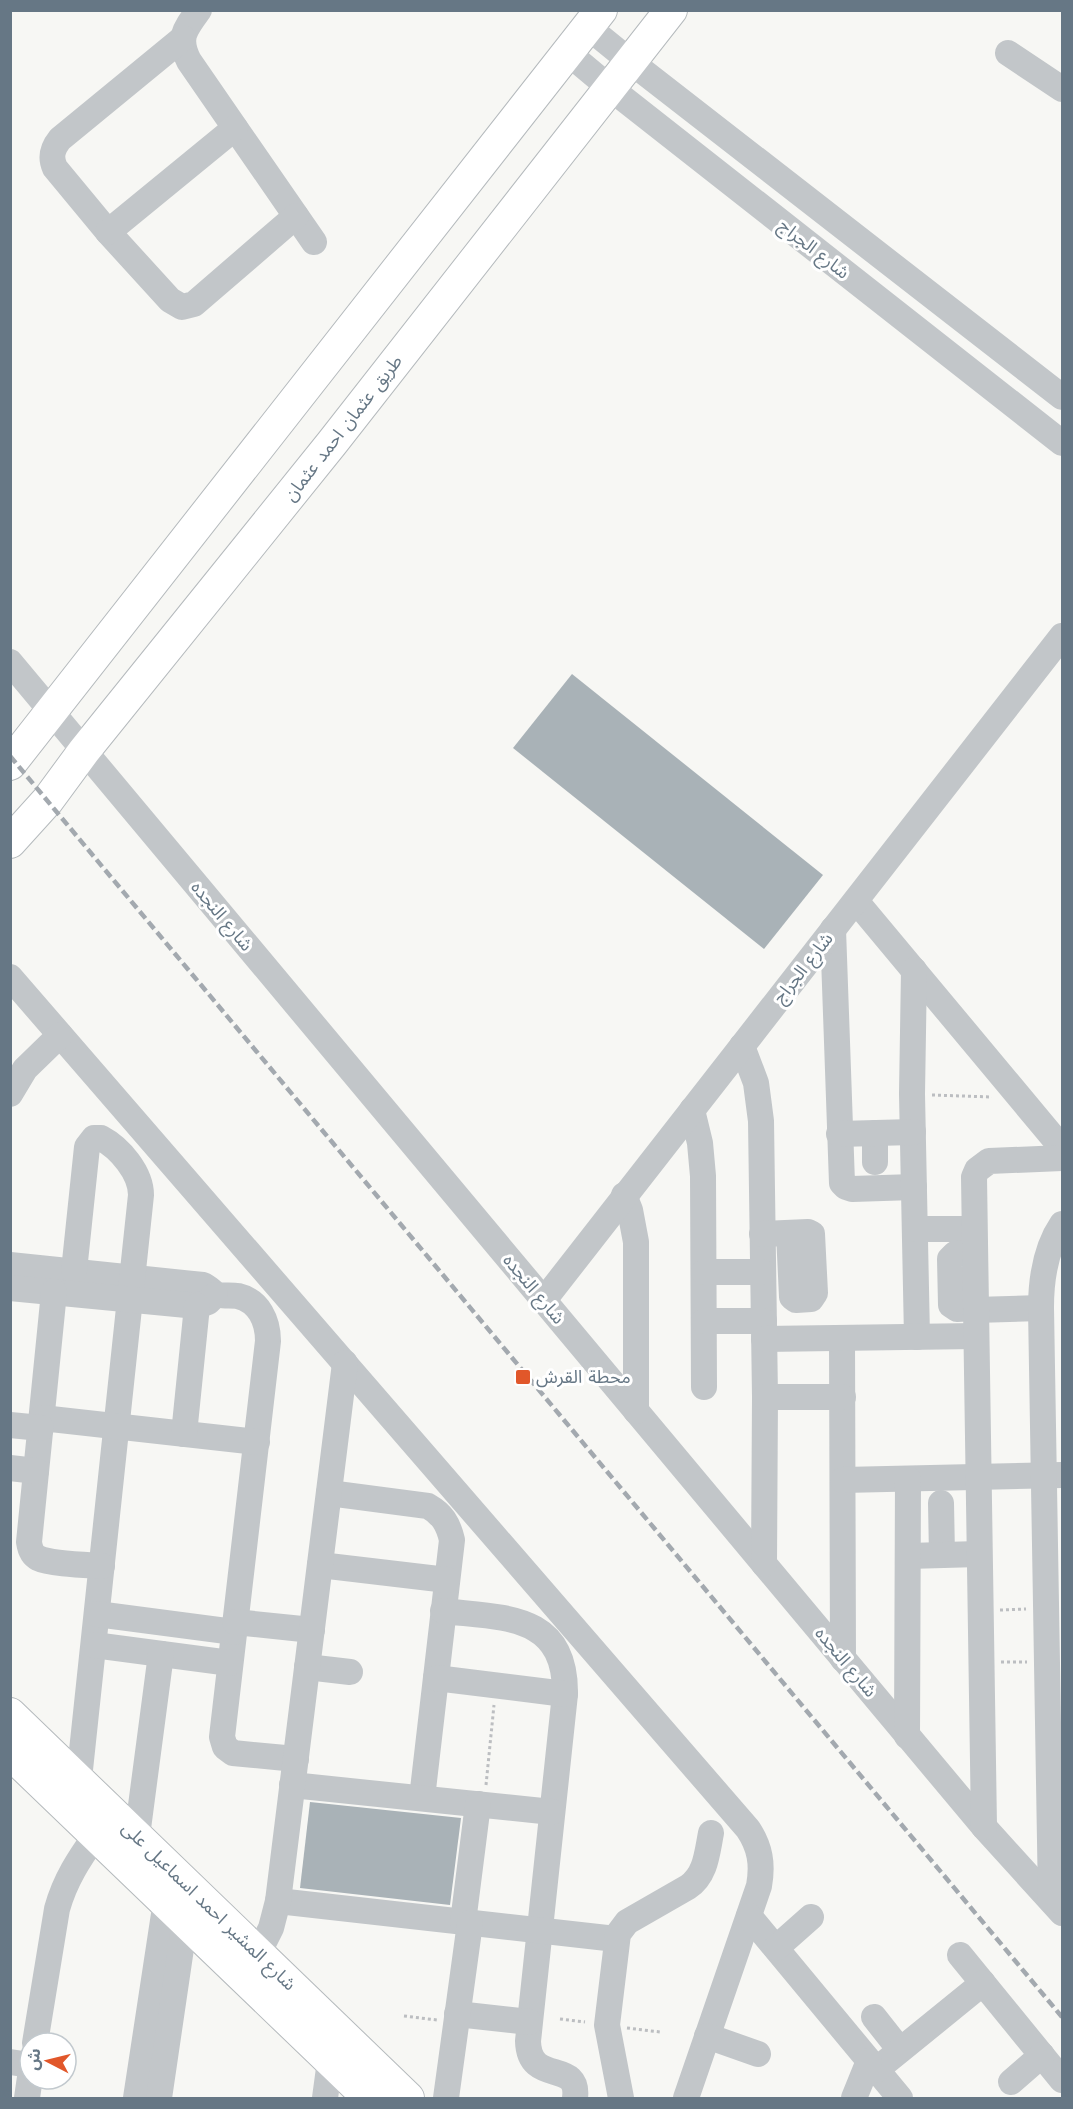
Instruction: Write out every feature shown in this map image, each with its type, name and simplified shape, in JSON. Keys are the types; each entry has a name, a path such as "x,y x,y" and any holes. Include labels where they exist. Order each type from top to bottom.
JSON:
{"main road":[{"name":"طريق عثمان احمد عثمان","path":"10,843 48,800 84,751 332,443 671,10"},
{"path":"10,764 595,19"},
{"name":"شارع المشير احمد اسماعيل على","path":"10,1714 138,1836 179,1896 330,2061 369,2098"},
{"name":"شارع المشير احمد اسماعيل على","path":"13,1760 96,1835 258,1954 408,2098"}],"street":[{"path":"199,10 186,27 183,50 314,242"},
{"name":"شارع الجراج","path":"595,19 631,62 1062,397"},
{"path":"183,38 54,145 52,161 54,168 108,232 176,305 188,307 194,304 296,216"},
{"name":"شارع الجراج","path":"567,52 1062,443"},
{"path":"1008,53 1062,89"},
{"path":"108,232 235,128"},
{"path":"822,255 844,227"},
{"name":"شارع الجراج","path":"543,1300 1062,636"},
{"name":"شارع النجده","path":"10,662 907,1736 984,1827 1058,1905"},
{"path":"856,901 1062,1148"},
{"path":"833,929 842,1183 852,1189 914,1188"},
{"path":"914,970 912,1094 917,1337"},
{"path":"10,977 748,1829 759,1850 761,1862 759,1886 686,2098"},
{"path":"10,1094 25,1069 60,1035"},
{"path":"742,1046 756,1083 759,1102 765,1397 764,1564"},
{"path":"692,1110 702,1159 704,1387"},
{"path":"839,1134 913,1132"},
{"path":"875,1133 875,1162"},
{"path":"74,1271 89,1143 94,1138 104,1139 133,1167 140,1180 141,1195 79,1779"},
{"path":"133,1167 156,1145"},
{"path":"984,1827 974,1177 982,1164 989,1161 1062,1158"},
{"path":"624,1195 630,1210 636,1242 636,1411"},
{"path":"1058,1905 1055,1708 1047,1661 1046,1609 1054,1547 1053,1406 1041,1308 1044,1269 1049,1250 1062,1224"},
{"path":"915,1229 975,1241"},
{"path":"762,1234 789,1233"},
{"path":"10,1265 74,1271 131,1289 206,1300 239,1296 258,1308 265,1318 268,1341 222,1737 225,1747 233,1753 296,1759"},
{"path":"704,1272 763,1272"},
{"path":"10,1288 54,1293 131,1289"},
{"path":"54,1293 29,1542 33,1555 45,1560 102,1566"},
{"path":"184,1434 206,1300"},
{"path":"975,1309 1041,1308"},
{"path":"704,1321 842,1338 976,1336"},
{"path":"842,1338 843,1659"},
{"path":"258,1954 271,1928 278,1900 345,1363"},
{"path":"765,1397 843,1397"},
{"path":"10,1425 41,1423 117,1426 257,1442"},
{"path":"10,1468 36,1471"},
{"path":"843,1480 1053,1476"},
{"path":"907,1736 908,1479"},
{"path":"329,1493 418,1503 438,1511 450,1529 452,1540 422,1798"},
{"path":"941,1503 942,1555"},
{"path":"908,1556 980,1554"},
{"path":"320,1565 447,1580"},
{"path":"443,1611 516,1619 529,1624 545,1637 562,1666 565,1694 528,2041 530,2055 539,2067 570,2078 575,2086 574,2098"},
{"path":"97,1614 234,1627 312,1630"},
{"path":"93,1645 230,1663"},
{"path":"138,1836 161,1654"},
{"path":"307,1667 350,1672"},
{"path":"436,1678 565,1694"},
{"path":"292,1785 552,1812"},
{"path":"446,2098 481,1805"},
{"path":"621,2098 606,2025 616,1940 620,1930 627,1922 697,1880 703,1870 711,1833"},
{"path":"37,2031 59,1901 75,1863 96,1835"},
{"path":"136,2098 179,1896"},
{"path":"159,2098 179,1896"},
{"path":"278,1900 616,1940"},
{"path":"749,1916 900,2098"},
{"path":"776,1948 811,1917"},
{"path":"960,1955 1062,2080"},
{"path":"854,2098 873,2065 900,2050 982,1983"},
{"path":"874,2018 900,2050"},
{"path":"457,2019 529,2022"},
{"path":"707,2036 758,2054"},
{"path":"1011,2082 1042,2055"},
{"path":"325,2098 330,2061"}],"path":[{"path":"912,1094 1020,1098"},
{"path":"980,1610 1046,1609"},
{"path":"981,1662 1047,1661"},
{"path":"481,1805 497,1685"},
{"path":"404,2016 457,2019"}],"building":[{"path":"572,674 823,875 764,949 513,748"},
{"path":"310,1802 461,1818 450,1905 300,1888"}],"railway":[{"path":"10,756 1062,2017"}],"place":[{"name":"محطة القرش","path":"523,1377"}]}
